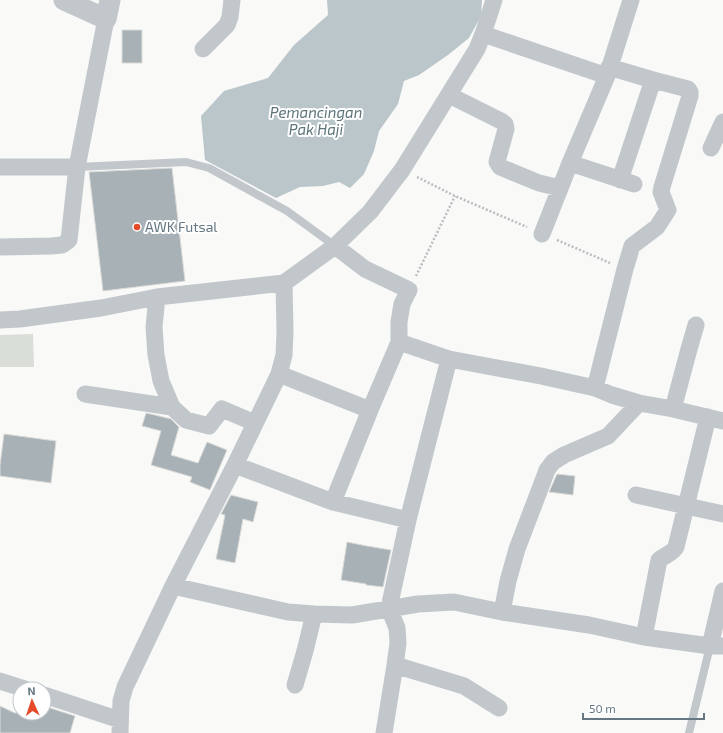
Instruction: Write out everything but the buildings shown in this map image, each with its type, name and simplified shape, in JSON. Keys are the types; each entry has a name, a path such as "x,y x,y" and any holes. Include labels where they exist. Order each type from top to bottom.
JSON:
{"street":[{"path":"0,247 51,246 62,244 69,240 77,167 108,9 64,0"},
{"path":"203,49 227,26 230,17 232,0"},
{"path":"0,320 20,319 101,308 157,298 284,283 335,246 370,212 402,170 477,49 494,0"},
{"path":"542,234 608,71 631,0"},
{"path":"483,34 608,71 653,80 688,90 690,92 661,192 668,210 657,227 632,246 595,388"},
{"path":"570,163 627,182 653,80"},
{"path":"449,95 505,124 506,129 498,158 500,167 539,183 560,188"},
{"path":"711,148 723,122"},
{"path":"0,167 77,167"},
{"path":"333,502 398,342 402,304 409,290 365,269 335,246"},
{"path":"52,698 120,726 121,701 124,687 279,374 284,355 284,283"},
{"path":"157,298 154,327 156,355 161,381 172,407 186,420 209,426 222,409 255,423"},
{"path":"673,409 696,326"},
{"path":"398,342 449,359 541,376 595,388 639,403 716,419 686,506 676,547 672,552 659,560 644,637"},
{"path":"384,733 398,643 397,628 389,608 408,520 449,359"},
{"path":"279,374 370,410"},
{"path":"85,394 172,407"},
{"path":"502,612 517,548 547,470 553,462 564,455 608,436 639,403"},
{"path":"235,465 333,502 408,520"},
{"path":"636,495 723,514"},
{"path":"173,586 288,612 314,614 352,615 418,604 454,602 502,612 589,625 644,637 716,646 723,591"},
{"path":"295,684 314,614"},
{"path":"395,665 464,686 499,708"},
{"path":"0,681 12,685"}],"lane":[{"path":"77,167 186,162 200,165 209,168 286,211 335,246"},
{"path":"689,733 716,646"}],"path":[{"path":"402,170 455,196 625,269"},
{"path":"415,279 455,196"}],"shaded area":[{"path":"33,334 34,367 0,367 0,335"}],"water":[{"name":"Pemancingan Pak Haji","path":"327,0 482,0 481,16 469,38 419,75 404,81 398,104 379,131 374,151 364,174 350,188 339,182 323,186 300,187 276,198 205,160 201,116 224,91 268,78 294,45 328,15"}],"place":[{"name":"AWK Futsal","path":"137,227"}]}
